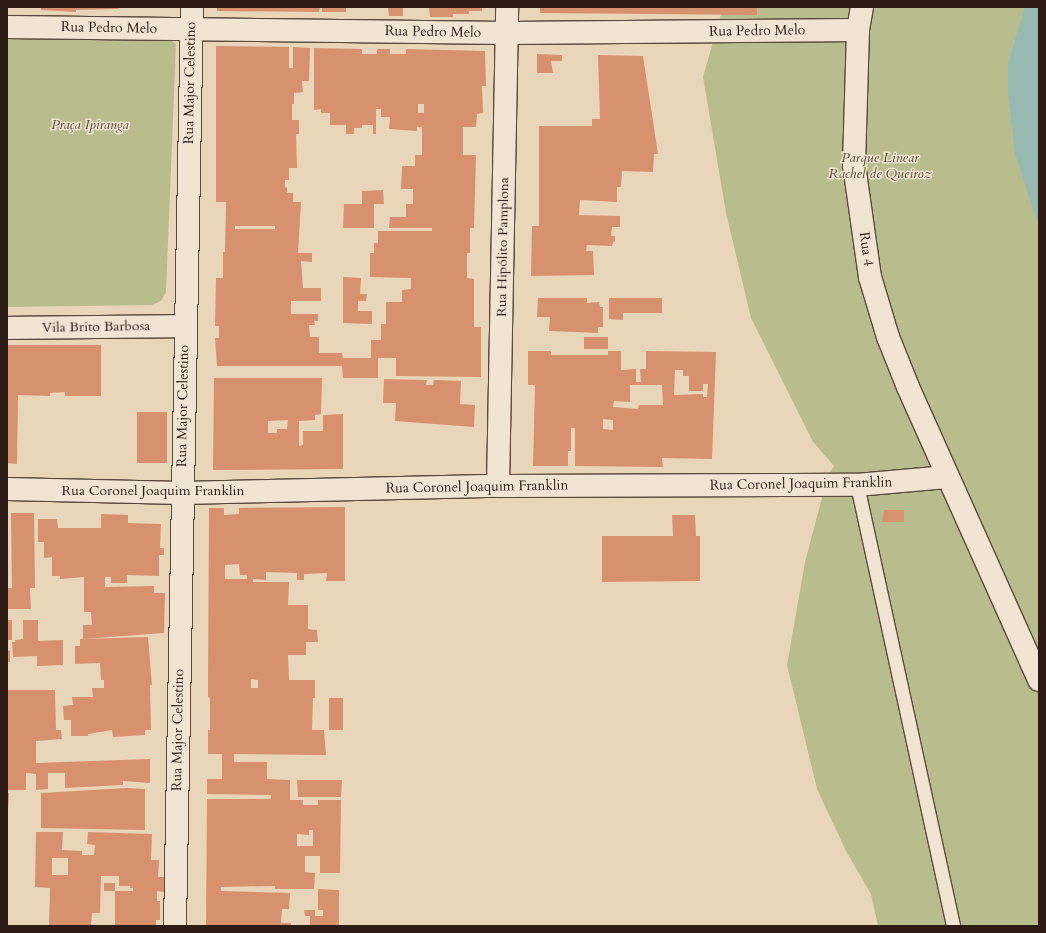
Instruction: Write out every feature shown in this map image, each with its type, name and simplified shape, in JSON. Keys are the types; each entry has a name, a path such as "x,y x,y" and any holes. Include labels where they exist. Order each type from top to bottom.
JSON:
{"street":[{"name":"Rua Major Celestino","path":"175,926 192,7"},
{"name":"Rua Hipólito Pamplona","path":"498,486 507,7"},
{"name":"Rua 4","path":"862,7 858,30 854,165 870,277 888,337 947,477 1039,680"},
{"name":"Rua Pedro Melo","path":"7,27 506,33 858,30"},
{"name":"Vila Brito Barbosa","path":"7,328 185,326"},
{"name":"Rua Coronel Joaquim Franklin","path":"7,489 182,493 498,486 856,485 947,477"}],"lane":[{"path":"856,485 953,926"}],"green space":[{"name":"Parque Linear Rachel de Queiroz","path":"723,7 1039,7 1039,926 878,926 871,894 846,851 817,789 787,665 805,562 828,475 834,466 813,442 751,318 726,213 703,77"},
{"name":"Praça Ipiranga","path":"7,34 169,39 176,44 166,292 161,301 152,305 7,307"}],"water":[{"path":"1025,7 1039,7 1039,227 1015,154 1008,92 1008,63"}],"building":[{"path":"41,7 118,7 118,9 76,10 76,12 41,10"},
{"path":"217,7 320,7 319,12 217,11"},
{"path":"322,7 346,7 346,12 322,12"},
{"path":"388,7 403,7 403,16 389,16"},
{"path":"429,7 482,7 482,11 469,11 469,14 453,14 453,17 430,17"},
{"path":"540,7 757,7 757,15 540,13"},
{"path":"216,46 289,47 289,68 293,68 293,47 310,48 309,81 302,81 303,92 294,93 294,104 292,104 292,120 299,120 299,134 296,134 297,168 289,168 289,180 285,180 285,187 287,188 287,193 293,193 293,202 301,202 298,253 312,253 312,262 301,261 303,288 321,288 321,301 291,301 291,314 318,314 318,321 314,321 315,325 309,325 310,337 319,337 319,353 342,353 343,358 371,358 371,340 381,340 381,324 386,324 386,302 402,302 402,290 411,289 411,278 370,277 370,253 374,253 374,243 378,243 378,231 432,231 432,228 389,228 390,217 406,217 406,204 413,204 413,189 401,189 402,166 415,166 415,155 422,155 422,127 417,127 417,131 389,129 390,117 381,117 381,109 376,109 376,134 373,134 373,125 362,125 362,128 354,128 354,134 346,134 346,125 330,125 330,113 321,113 321,109 314,110 314,48 362,49 362,54 377,54 377,49 390,49 390,54 406,54 406,49 485,51 486,86 482,86 483,113 477,114 476,127 463,127 463,155 476,155 474,228 470,228 470,253 467,253 467,278 474,279 474,327 481,327 481,377 396,376 396,358 378,358 378,378 343,378 342,366 217,366 215,338 219,338 219,326 215,326 216,278 223,278 226,202 216,202","holes":["418,104 424,104 424,113 418,113","235,226 275,226 275,229 235,229"]},
{"path":"537,54 562,55 562,61 551,61 553,73 537,73"},
{"path":"598,55 643,56 658,154 654,154 653,172 622,171 621,187 617,187 617,202 580,200 579,215 620,216 620,227 612,227 611,236 615,236 615,241 613,242 612,246 587,245 586,251 593,251 594,275 531,276 532,226 539,226 539,126 592,126 592,119 600,119"},
{"path":"383,190 384,204 374,204 374,228 343,228 344,204 362,204 362,191"},
{"path":"343,277 361,278 360,294 367,294 366,301 358,301 358,311 372,311 372,324 343,323"},
{"path":"538,298 587,298 587,303 599,302 600,307 603,307 603,327 598,327 598,333 549,331 550,317 537,317"},
{"path":"609,298 662,298 662,313 623,313 623,320 609,319"},
{"path":"584,337 608,337 608,349 584,349"},
{"path":"7,345 101,345 101,396 65,396 65,392 50,393 50,396 18,395 17,464 7,463"},
{"path":"528,351 551,351 551,355 608,355 608,351 621,351 621,370 636,369 636,382 641,382 640,369 646,369 646,351 716,352 712,459 662,458 663,467 575,466 575,428 571,428 571,451 568,451 568,466 533,466 535,385 528,385","holes":["675,370 683,370 683,376 689,376 689,391 703,391 703,384 708,384 707,397 703,397 703,394 674,395","630,385 662,385 663,405 639,405 638,409 613,407 614,401 630,402","603,419 613,420 613,430 603,429"]},
{"path":"214,378 322,378 321,414 315,415 315,420 299,421 299,446 303,445 303,431 323,431 323,415 343,414 343,469 213,470","holes":["288,420 287,429 277,429 277,433 268,433 268,421"]},
{"path":"384,379 427,380 426,385 433,385 434,380 461,381 460,404 475,405 474,427 395,421 396,403 383,403"},
{"path":"137,412 167,412 167,463 137,463"},
{"path":"345,507 345,581 326,581 327,573 304,574 304,580 297,580 297,573 266,572 266,580 253,579 253,582 289,582 288,605 308,605 308,629 317,630 318,642 306,642 306,655 288,655 289,680 315,680 312,730 324,730 326,755 234,754 234,762 267,762 267,779 290,780 290,800 303,800 303,805 318,805 318,800 341,800 340,873 320,873 320,856 305,856 305,872 315,873 314,889 275,889 275,886 221,887 221,891 290,893 289,909 282,909 281,923 291,923 291,926 206,926 207,799 271,799 271,795 207,794 207,779 222,779 222,754 208,754 208,730 210,730 210,698 208,697 209,508 224,508 224,515 239,514 239,508","holes":["239,564 240,575 247,575 247,579 225,579 225,565","251,679 258,680 258,688 251,688","309,830 313,830 313,846 297,846 297,834 309,835"]},
{"path":"884,510 904,510 904,522 882,522"},
{"path":"11,513 34,513 35,588 30,588 31,609 7,609 7,588 12,588"},
{"path":"101,514 128,515 128,523 161,524 160,548 164,548 164,555 159,555 159,576 127,575 127,583 111,583 111,577 105,577 105,587 154,586 154,593 165,593 164,633 83,639 83,625 92,625 91,612 84,612 84,577 60,579 60,576 52,576 52,557 44,558 44,542 38,542 38,519 57,519 58,528 101,528"},
{"path":"672,515 695,515 696,536 700,536 700,581 602,582 602,536 673,536"},
{"path":"7,620 12,620 12,640 7,640"},
{"path":"23,620 38,620 38,641 63,640 63,665 37,666 37,656 13,657 12,642 23,639"},
{"path":"148,637 152,685 150,685 151,730 145,730 145,735 113,737 112,730 88,734 88,736 71,736 71,720 64,720 63,706 73,705 72,697 93,697 92,688 104,688 104,680 101,680 100,663 75,664 75,646 80,646 80,639"},
{"path":"7,650 10,651 10,662 7,662"},
{"path":"7,690 55,690 56,730 61,730 62,739 36,741 36,763 150,759 150,783 123,781 123,785 65,788 65,773 48,773 48,789 36,790 36,774 26,773 26,790 7,790"},
{"path":"329,698 343,698 343,730 329,730"},
{"path":"297,780 342,780 341,797 298,797"},
{"path":"127,788 145,789 145,830 41,828 41,793"},
{"path":"7,793 9,793 8,810 7,810"},
{"path":"36,832 63,832 62,850 82,851 82,855 94,855 95,845 87,844 88,832 152,834 151,860 159,860 158,877 165,877 164,892 157,891 157,901 160,901 160,920 156,920 156,926 115,926 115,891 133,891 133,888 130,888 130,886 119,886 119,876 101,876 100,913 92,913 91,926 49,926 50,888 35,887","holes":["52,858 68,858 68,875 52,875"]},
{"path":"104,883 115,883 115,891 104,891"},
{"path":"318,889 339,890 339,926 310,926 310,916 305,916 304,910 315,910 315,916 323,916 323,910 318,910"}]}
